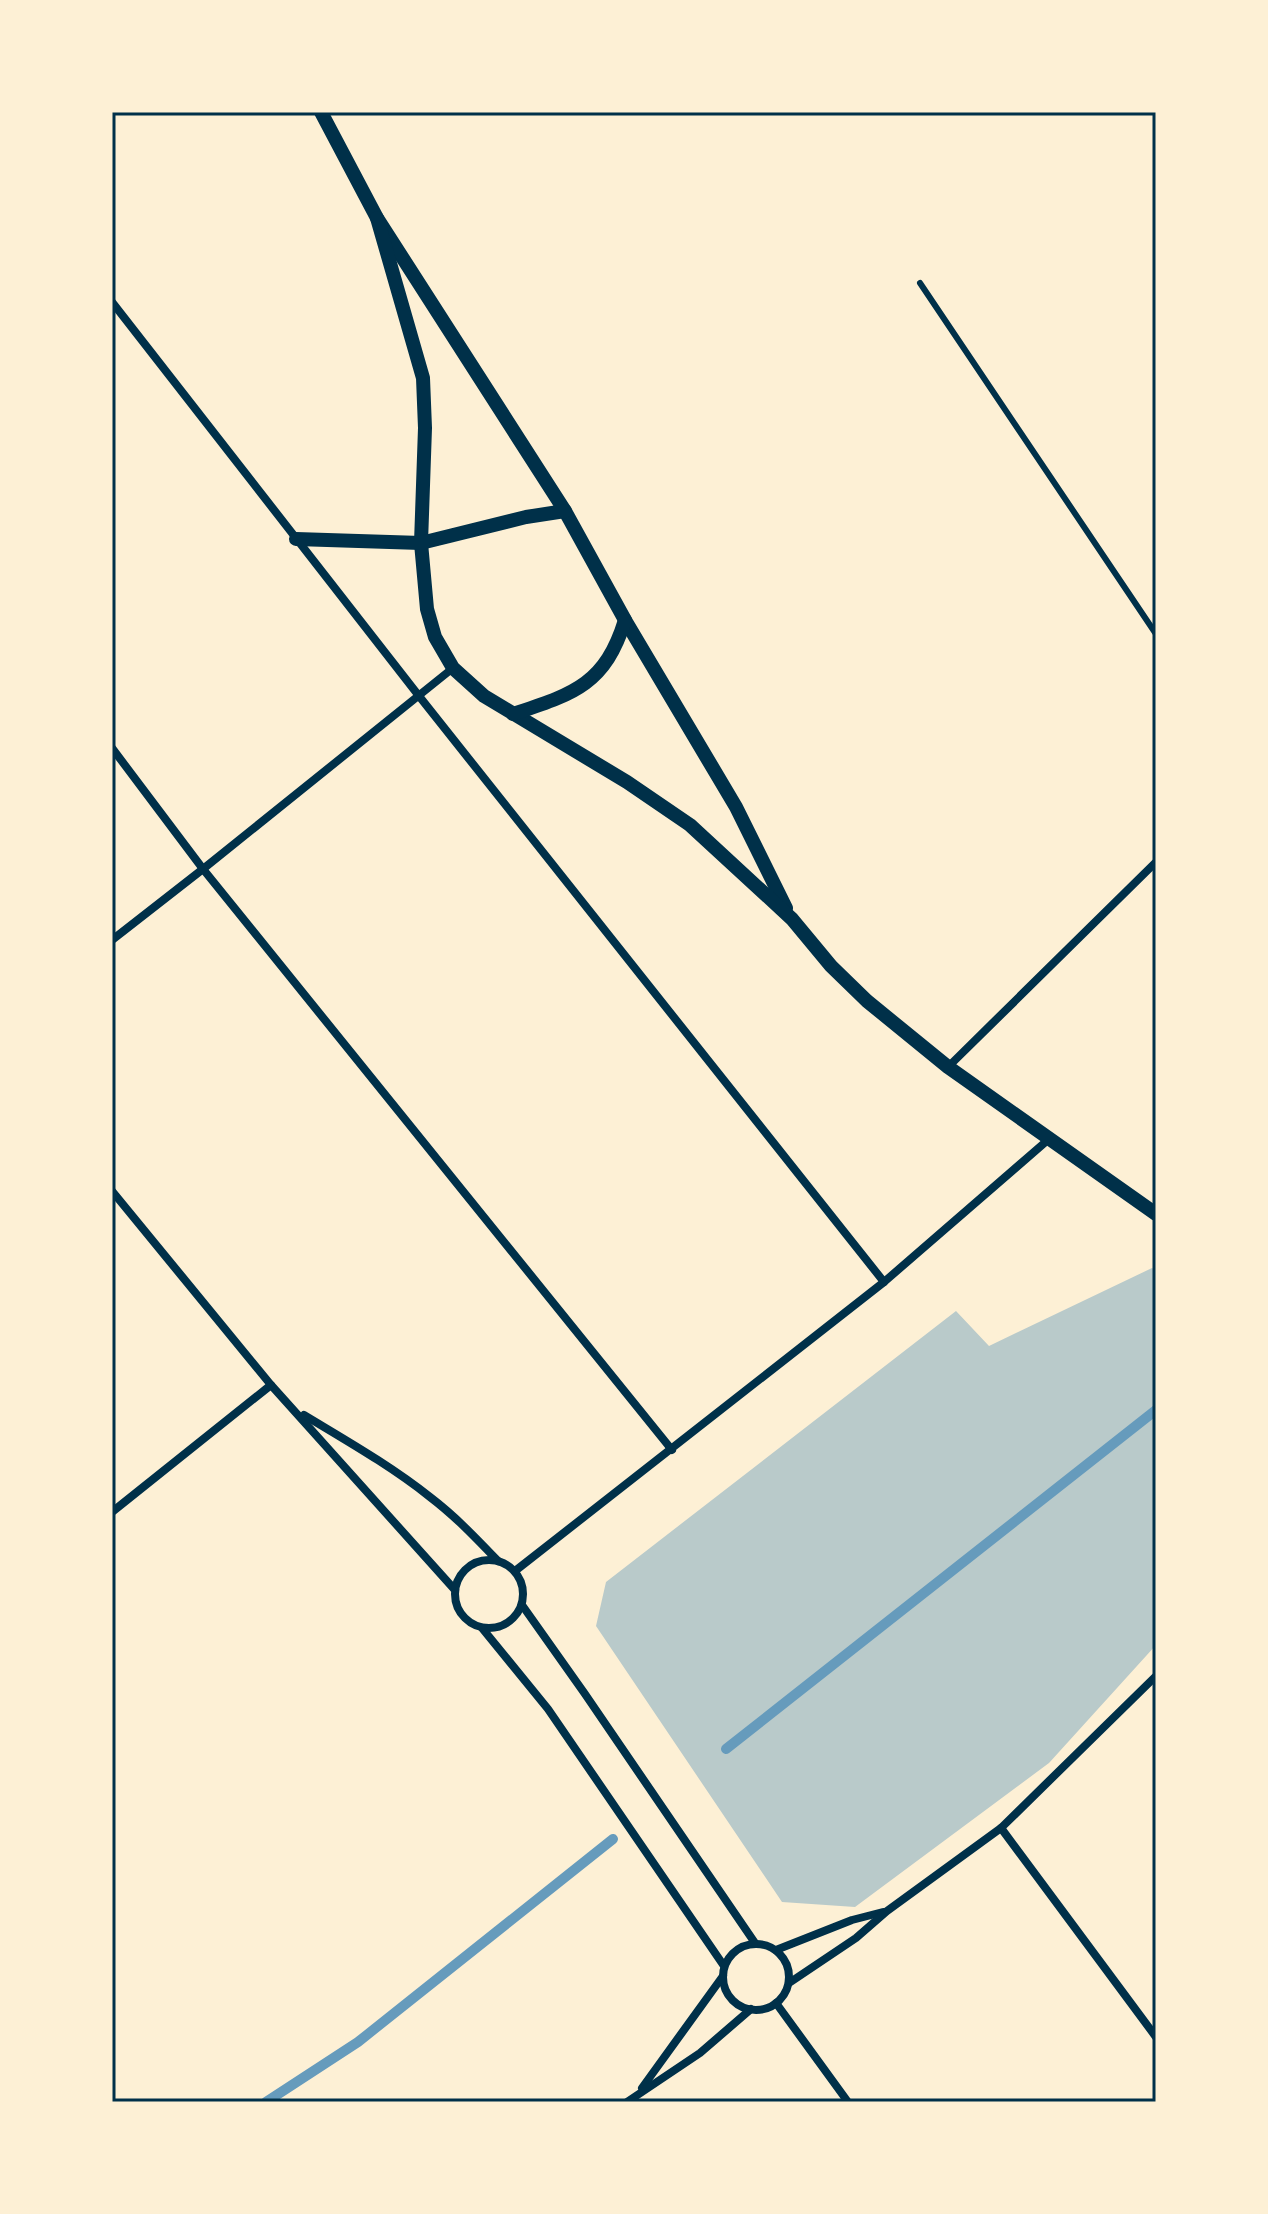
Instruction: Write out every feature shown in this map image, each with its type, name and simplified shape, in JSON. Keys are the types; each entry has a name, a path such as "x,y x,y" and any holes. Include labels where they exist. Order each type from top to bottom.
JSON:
{"street":[{"path":"321,112 377,218 565,511 625,620 736,807 792,919"},
{"path":"377,218 423,378 425,428 421,543 427,609 435,637 453,668 484,696 627,782 690,825 792,919 831,966 867,1001 948,1067 1156,1214"},
{"path":"112,302 419,696 884,1282"},
{"path":"296,539 421,543 526,517 565,511"},
{"path":"513,714 566,697 589,679 610,656 625,620"},
{"path":"112,940 453,668"},
{"path":"112,748 203,869 672,1450"},
{"path":"948,1067 1156,862"},
{"path":"515,1571 884,1282 1049,1139"},
{"path":"112,1191 271,1385 455,1590"},
{"path":"112,1512 271,1385"},
{"path":"295,1409 394,1470 431,1497 498,1561"},
{"path":"486,1559 507,1564 515,1571 522,1581 524,1594 522,1605 506,1624 482,1628 470,1623 461,1614 455,1590 465,1569 486,1559"},
{"path":"522,1605 755,1943"},
{"path":"482,1628 548,1709 724,1971 725,1988 731,1998 740,2006 751,2009 776,2003 789,1983 787,1965 776,1950 764,1944 755,1943 734,1953 724,1971 640,2092"},
{"path":"789,1983 856,1938 887,1911 1001,1828 1156,1676"},
{"path":"1001,1828 1156,2037"},
{"path":"776,1950 852,1920 887,1911"},
{"path":"776,2003 848,2102"},
{"path":"627,2102 700,2053 751,2009"}],"lane":[{"path":"920,283 1156,634"}],"shaded area":[{"path":"1152,1268 1156,1270 1156,1645 1049,1763 855,1907 782,1902 596,1626 606,1582 956,1311 989,1346"}],"waterway":[{"path":"726,1749 1156,1410"},
{"path":"266,2102 358,2042 613,1839"}]}
